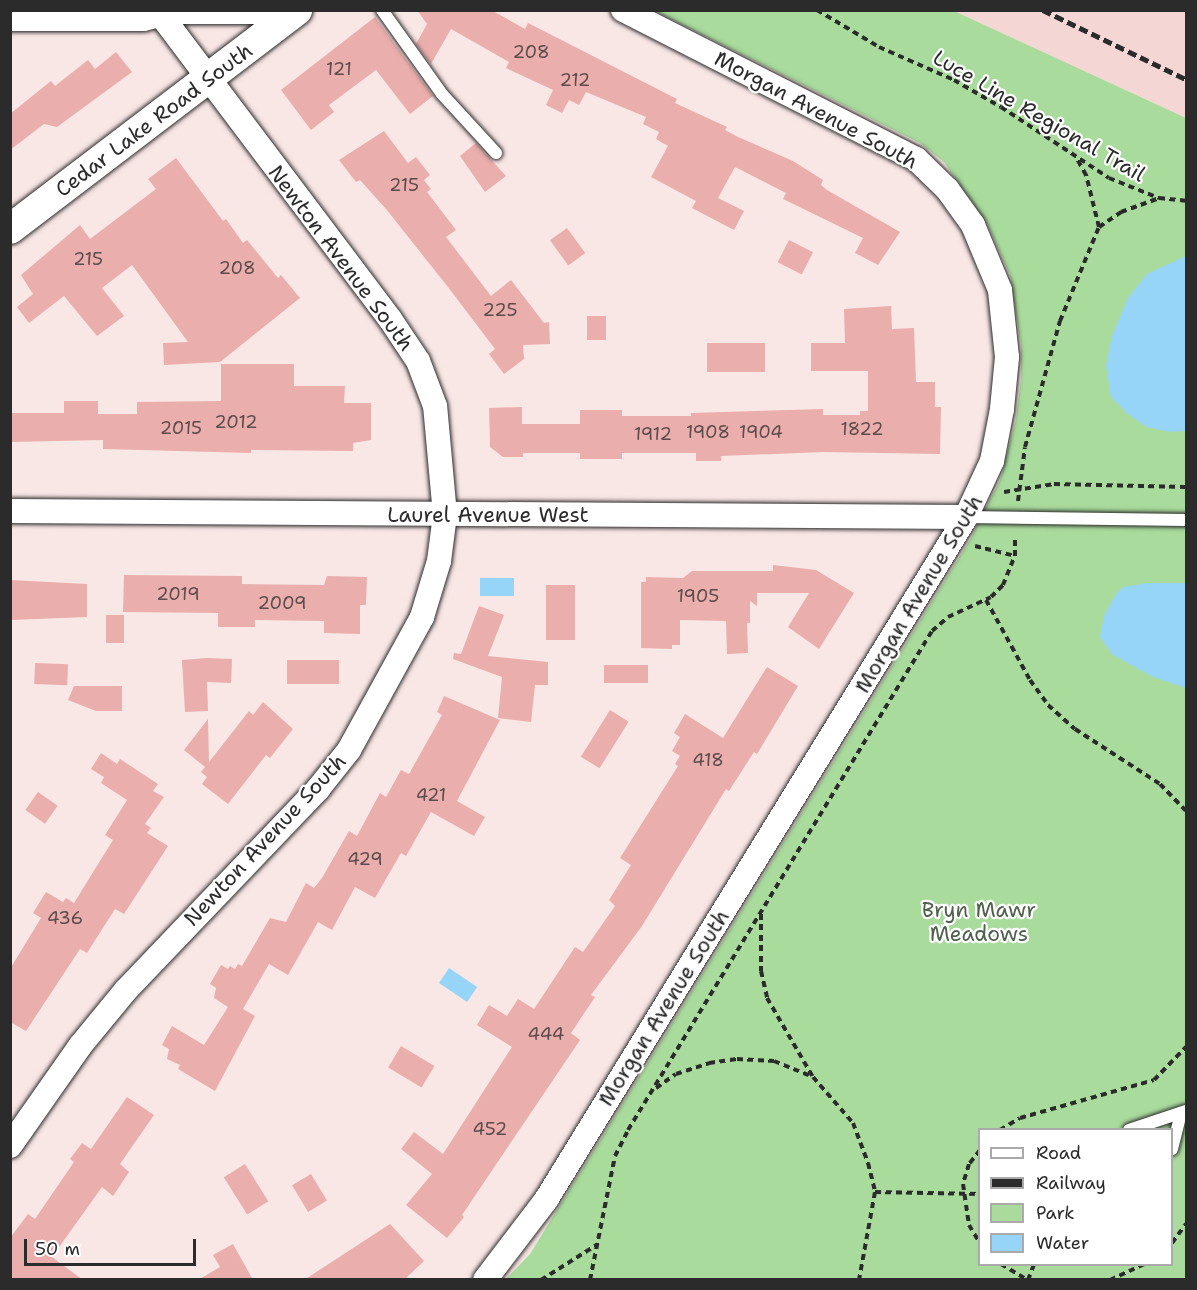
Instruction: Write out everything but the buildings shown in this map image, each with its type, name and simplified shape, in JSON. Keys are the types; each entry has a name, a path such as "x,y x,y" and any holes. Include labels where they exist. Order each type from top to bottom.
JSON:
{"street":[{"name":"Morgan Avenue South","path":"484,1280 546,1200 966,516 992,461 1007,357 1000,290 973,225 947,189 916,159 623,10"},
{"path":"10,19 143,19 158,13 172,12 296,11"},
{"name":"Cedar Lake Road South","path":"10,229 296,11"},
{"name":"Newton Avenue South","path":"10,1146 80,1046 126,990 318,789 350,750 422,617 439,561 445,515 435,406 418,361 390,319 158,13"},
{"name":"Laurel Avenue West","path":"10,511 966,516"}],"lane":[{"path":"382,10 442,94 496,153"},
{"path":"966,516 1186,520"},
{"path":"1135,1128 1184,1112"},
{"path":"1173,1146 1184,1112"}],"path":[{"name":"Luce Line Regional Trail","path":"817,10 879,47 992,102 1077,159 1136,190 1159,198 1186,201"},
{"path":"1077,159 1086,176 1099,227"},
{"path":"1018,504 1025,447 1060,321 1099,227 1121,212 1159,198"},
{"path":"994,492 1054,484 1186,487"},
{"path":"590,1280 615,1156 932,631 948,617 986,600 1003,585 1015,556 1015,530"},
{"path":"969,543 1015,556"},
{"path":"986,600 1019,661 1048,705 1075,729 1160,784 1186,811"},
{"path":"761,913 761,971 767,998 813,1077 853,1123 875,1192 860,1280"},
{"path":"1003,1128 1020,1118 1154,1080 1186,1047"},
{"path":"654,1089 676,1074 709,1063 737,1059 774,1061 813,1077"},
{"path":"978,1153 969,1164 963,1193 969,1225 978,1240"},
{"path":"875,1192 978,1194"},
{"path":"1173,1242 1186,1224"},
{"path":"541,1280 598,1244"},
{"path":"1004,1266 1028,1280"},
{"path":"1110,1280 1140,1266"}],"shaded area":[{"path":"954,11 1186,11 1186,118"}],"green space":[{"name":"Bryn Mawr Meadows","path":"655,11 954,11 1186,118 1186,1279 505,1280 530,1254 971,538 1000,480 1016,419 1021,379 1021,345 1010,275 988,225 944,162 920,143"}],"water":[{"path":"1186,256 1186,431 1170,432 1147,427 1128,414 1111,397 1106,366 1112,336 1128,298 1147,274"},
{"path":"480,578 514,578 514,596 480,596"},
{"path":"1147,583 1186,583 1186,688 1153,677 1113,655 1100,637 1104,616 1116,594 1123,587"},
{"path":"449,968 477,987 467,1002 439,983"}],"railway":[{"path":"1043,10 1186,79"}]}
